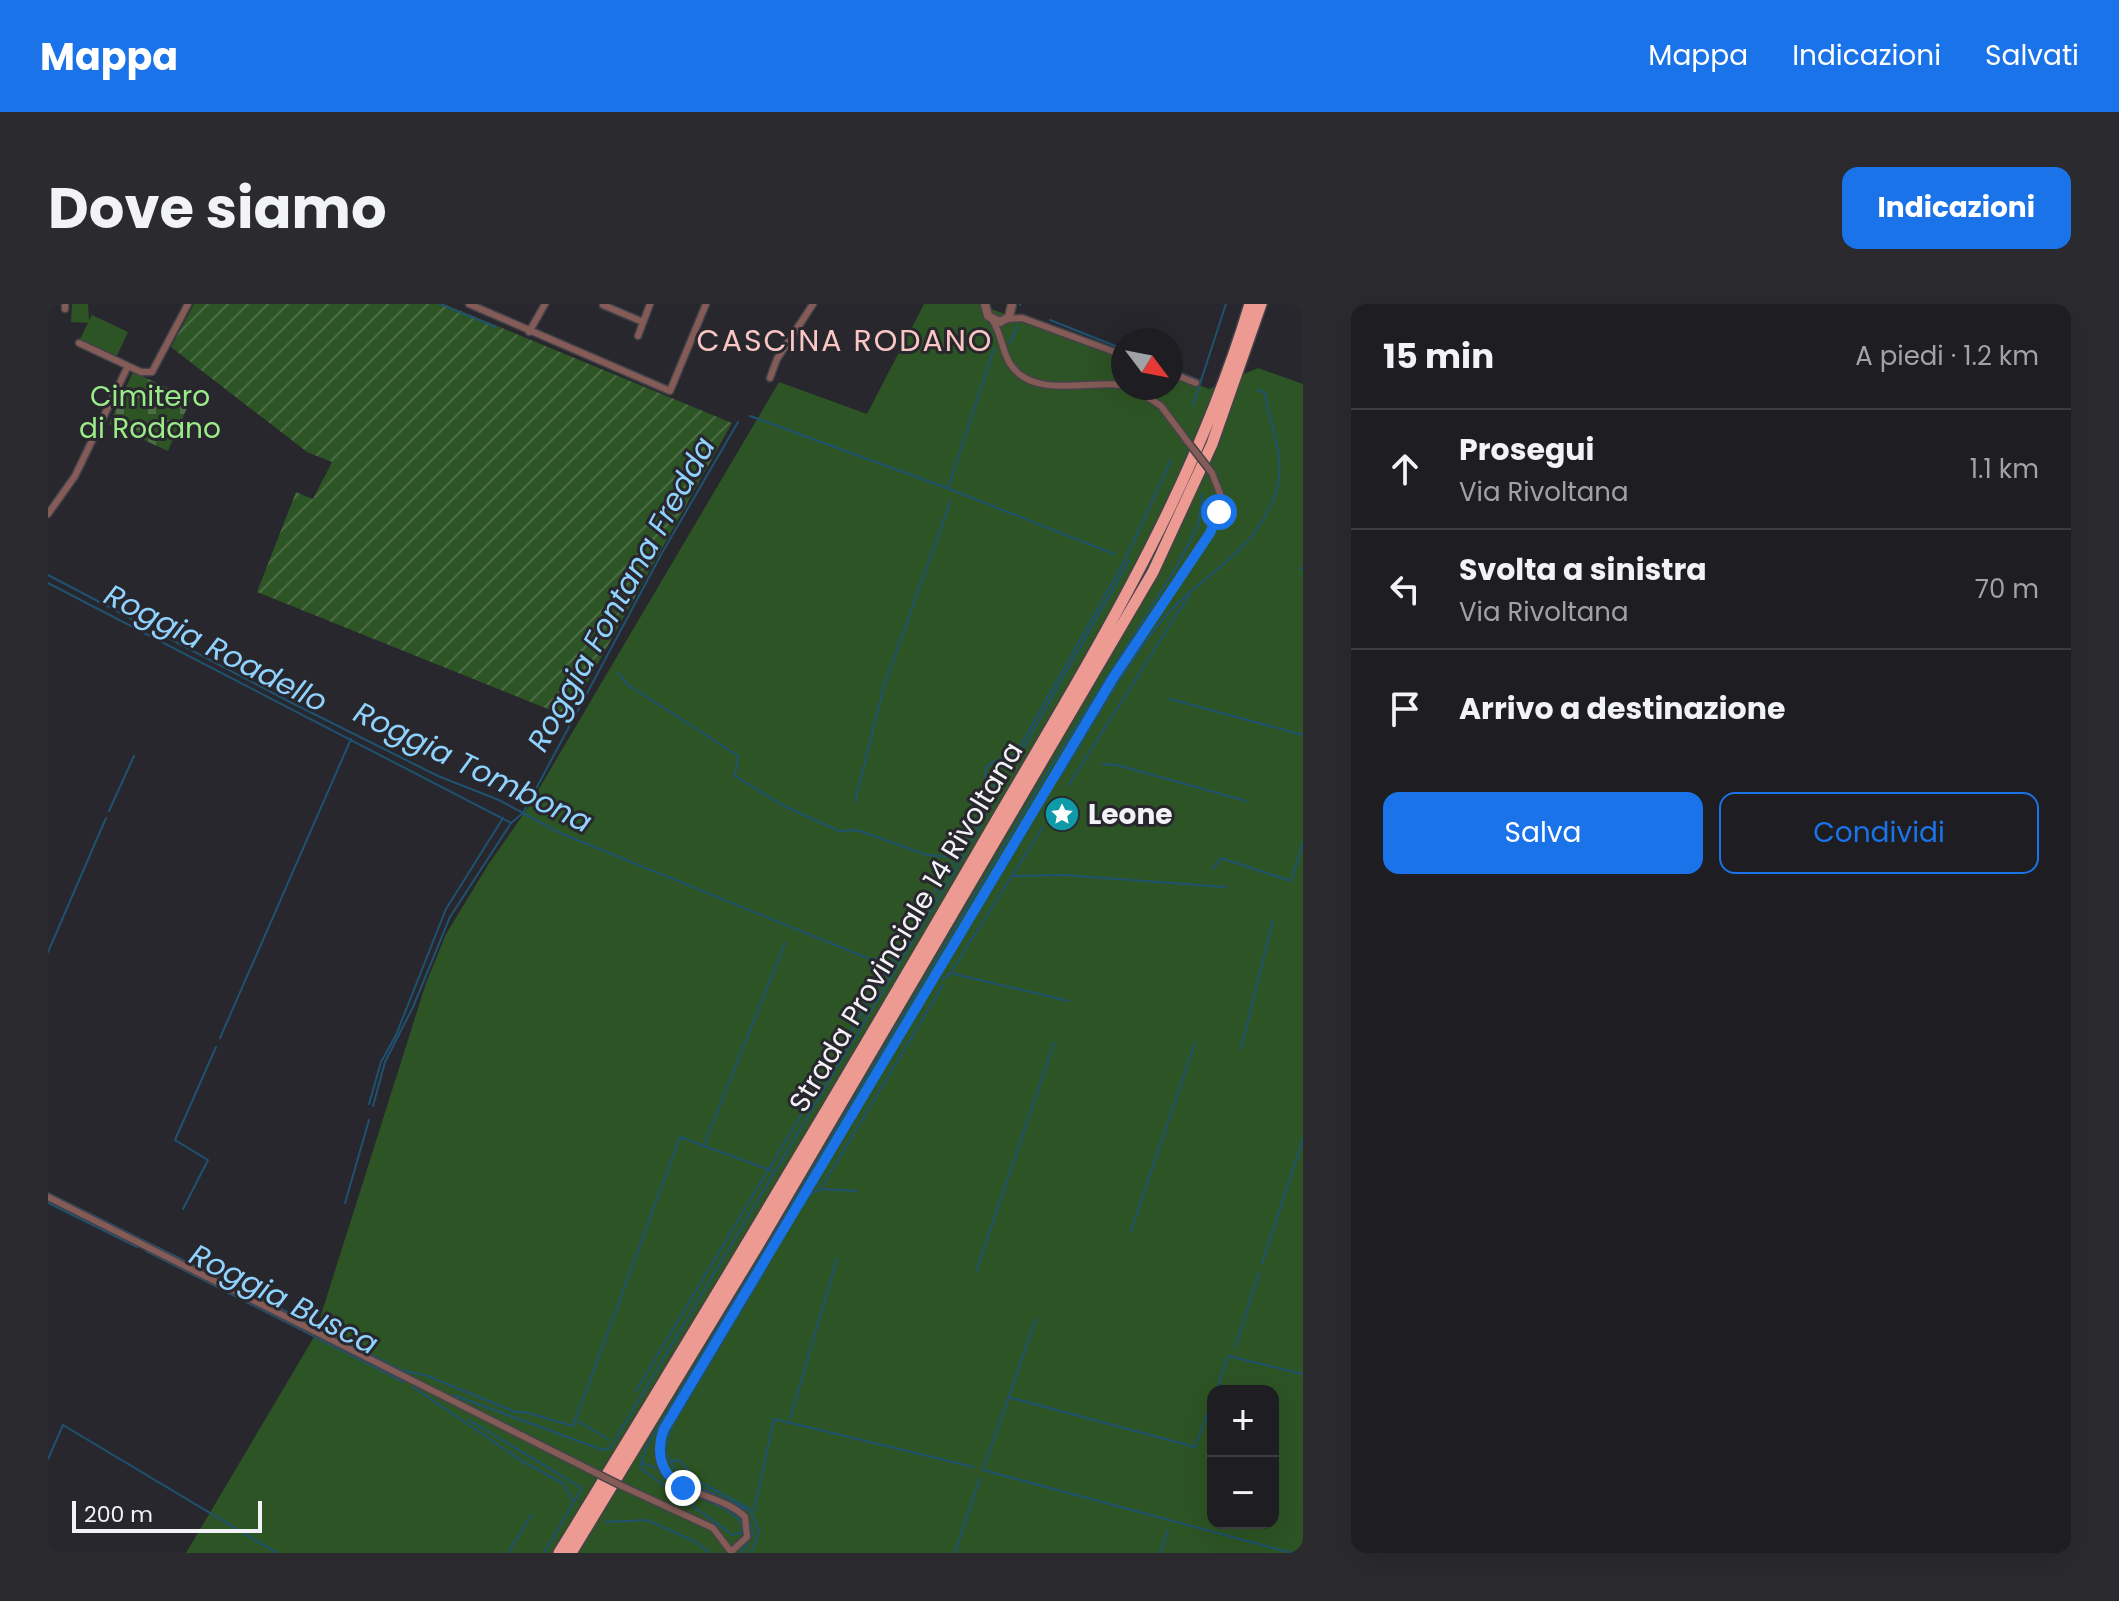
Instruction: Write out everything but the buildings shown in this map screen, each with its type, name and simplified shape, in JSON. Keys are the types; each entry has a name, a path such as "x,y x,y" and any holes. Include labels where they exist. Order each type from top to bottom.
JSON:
{"highway":[{"path":"1074,690 1184,468 1242,304"},
{"name":"Strada Provinciale 14 Rivoltana","path":"559,1553 750,1238 1143,568 1194,460 1227,377 1250,304"},
{"name":"Strada Provinciale 14 Rivoltana","path":"571,1553 760,1242 1132,609 1187,502 1245,358 1263,304"}],"street":[{"path":"79,343 147,373 158,366 188,304"},
{"path":"469,304 483,307 529,332 670,391 706,304"},
{"path":"529,332 545,304"},
{"path":"638,336 650,304"},
{"path":"770,378 777,359 813,304"},
{"path":"603,305 643,322"},
{"path":"984,305 1000,333 1009,362 1029,381 1046,385 1111,385"},
{"path":"1000,333 1012,306 1022,318"},
{"path":"993,321 1022,318 1111,351"},
{"path":"48,514 75,476 128,366"},
{"path":"1183,378 1196,383"},
{"path":"48,1197 622,1486 713,1528 732,1552 747,1537 745,1517 672,1479 659,1455 663,1431 1097,704 1215,525 1221,496 1212,473 1153,400"}],"green space":[{"path":"72,304 88,304 89,320 92,315 128,332 117,356 80,339 88,323 71,322"},
{"path":"194,304 444,304 732,423 568,717 257,592 296,492 313,499 332,462 307,452 171,347"},
{"path":"924,304 978,304 1111,354 1111,400 1183,400 1183,379 1209,389 1258,368 1303,384 1303,1553 186,1553 314,1337 426,983 446,934 527,809 779,382 867,414"},
{"name":"Cimitero di Rodano","path":"133,372 191,399 168,451 109,424"}],"waterway":[{"path":"440,304 496,327"},
{"path":"1193,405 1226,304"},
{"path":"1050,320 1111,344"},
{"path":"1010,343 1018,326"},
{"path":"948,488 994,349"},
{"path":"1183,374 1201,381"},
{"path":"1060,777 1119,680 1159,624 1241,547 1256,531 1268,511 1277,488 1279,464 1265,393 1257,390"},
{"path":"750,416 947,488 1114,554"},
{"name":"Roggia Fontana Fredda","path":"511,823 523,813 662,553 738,422"},
{"path":"636,1391 985,807 991,791 986,782 986,769 995,761 1015,755 1125,560 1171,460"},
{"path":"659,1471 679,1488 727,1510 742,1525 741,1533 733,1535 640,1468 646,1448 1052,765 1176,568 1199,523 1202,493"},
{"path":"855,802 884,686 951,500"},
{"path":"453,1395 603,1450 610,1448 962,858 997,795 994,772 1001,765 1015,763 1129,561"},
{"name":"Roggia Tombona","path":"48,575 292,703 438,776 499,800 560,833 872,960 894,952"},
{"name":"Roggia Roadello","path":"48,583 511,823 450,917 413,1007 385,1062 373,1106"},
{"path":"1068,786 1189,595"},
{"path":"618,673 627,684 738,756 735,776 784,806 839,831 857,830 927,855 953,857"},
{"path":"1170,699 1303,735"},
{"path":"220,1038 351,739"},
{"path":"109,811 134,756"},
{"path":"1102,764 1117,765 1246,801"},
{"path":"48,952 106,818"},
{"path":"369,1104 381,1062 396,1035 446,909 503,818"},
{"path":"803,1206 811,1193 820,1190 817,1181 1031,824"},
{"path":"951,972 1043,827"},
{"path":"1213,869 1221,858 1291,881 1303,843"},
{"path":"1012,876 1063,875 1226,887"},
{"path":"1241,1049 1273,920"},
{"path":"704,1145 785,943"},
{"name":"Roggia Tombona","path":"942,980 950,973 1069,1001"},
{"path":"823,1185 943,985"},
{"path":"976,1272 1054,1043"},
{"path":"1131,1231 1195,1043"},
{"path":"183,1209 208,1160 175,1140 216,1047"},
{"name":"Roggia Roadello","path":"345,1203 369,1120"},
{"path":"275,1306 401,1370 428,1376 515,1412 573,1426 680,1137 773,1171"},
{"path":"1262,1264 1303,1139"},
{"path":"822,1189 857,1191"},
{"path":"48,1193 266,1301"},
{"name":"Roggia Busca","path":"48,1203 137,1247"},
{"name":"Roggia Busca","path":"146,1251 404,1382"},
{"path":"790,1419 837,1259"},
{"path":"742,1553 753,1533 745,1509 680,1478 665,1452 671,1428 768,1265"},
{"path":"1235,1348 1259,1273"},
{"path":"1036,1319 983,1470 1292,1553"},
{"path":"1218,1385 1228,1356 1303,1374"},
{"name":"Roggia Busca","path":"413,1387 522,1461 564,1484 572,1500"},
{"path":"1008,1397 1195,1447 1207,1414"},
{"path":"754,1511 774,1419 974,1467"},
{"path":"469,1420 582,1488 544,1553"},
{"path":"578,1421 608,1439"},
{"path":"48,1459 63,1425 277,1553"},
{"path":"670,1462 679,1460 698,1481 750,1509 759,1531 751,1553"},
{"path":"642,1463 656,1468"},
{"path":"955,1553 980,1478"},
{"path":"508,1553 532,1514"},
{"path":"605,1522 647,1520 694,1541 710,1553"},
{"path":"1160,1553 1168,1530"}],"place":[{"name":"Leone","path":"1062,814"}],"district":[{"name":"CASCINA RODANO","path":"845,340"}],"route":[{"path":"683,1488 664,1468 659,1455 664,1429 1027,819 1117,671 1210,533 1219,512"}]}
